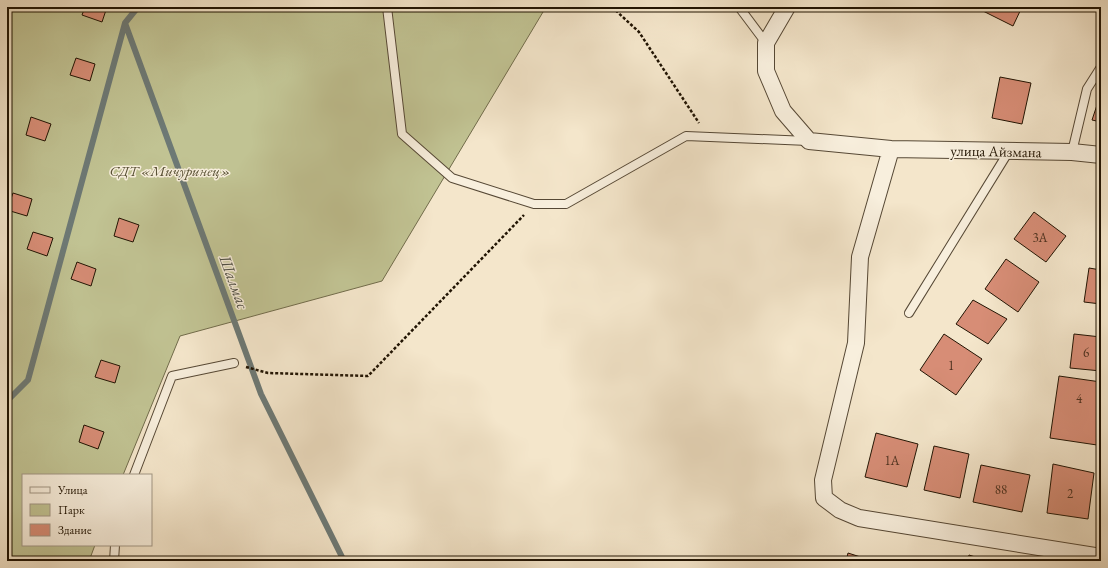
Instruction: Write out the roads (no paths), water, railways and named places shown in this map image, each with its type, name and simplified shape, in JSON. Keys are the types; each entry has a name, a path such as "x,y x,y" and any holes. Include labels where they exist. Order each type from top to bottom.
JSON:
{"street":[{"path":"787,7 766,43 766,71 783,111 809,141"},
{"name":"улица Айзмана","path":"809,141 891,149 1072,152 1101,155"},
{"path":"891,149 860,257 856,343 823,480 824,498 840,510 859,518 1101,557"}],"lane":[{"path":"388,7 402,134 452,178 534,204 566,204 686,136 809,141"},
{"path":"739,7 766,43"},
{"path":"1072,152 1087,89 1101,67"},
{"path":"908,313 1009,151"},
{"path":"134,474 172,376 234,363"},
{"path":"114,561 115,546"}],"waterway":[{"name":"Шалмас","path":"138,7 125,23 261,394 344,561"},
{"path":"7,401 28,380 125,23"}],"park label":[{"name":"СДТ «Мичуринец»","path":"170,170"}]}
